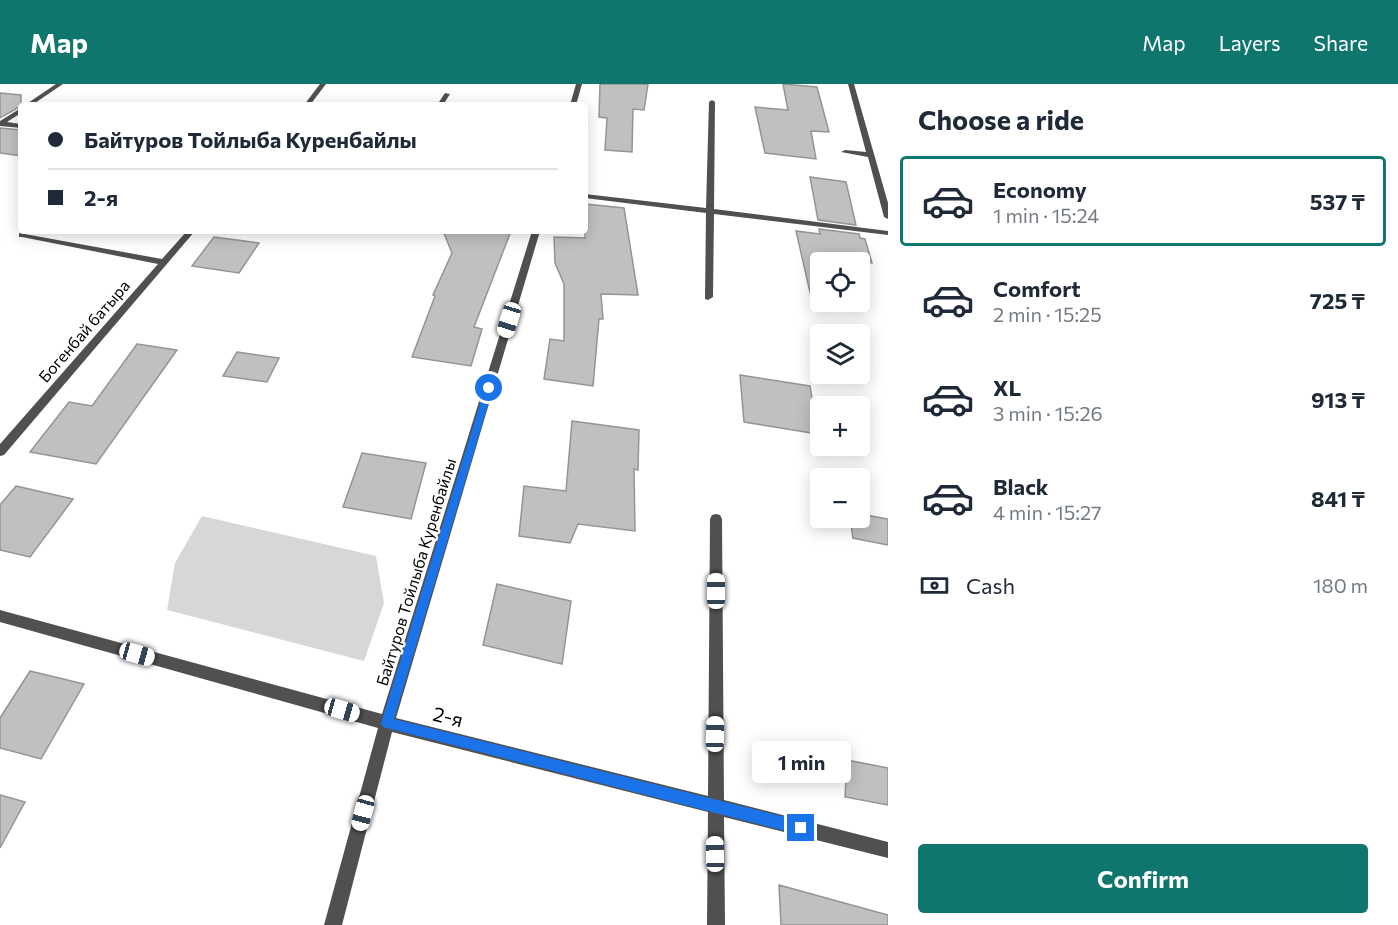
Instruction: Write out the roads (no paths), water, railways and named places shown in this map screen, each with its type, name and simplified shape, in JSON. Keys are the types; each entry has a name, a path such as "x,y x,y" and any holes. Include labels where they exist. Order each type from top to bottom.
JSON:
{"street":[{"path":"33,102 60,84"},
{"path":"309,102 323,84"},
{"path":"574,102 579,84"},
{"path":"851,84 888,217"},
{"path":"442,102 447,94"},
{"path":"708,297 712,102"},
{"path":"0,124 18,112"},
{"path":"0,124 18,126"},
{"path":"845,152 871,155"},
{"path":"588,196 888,233"},
{"name":"Богенбай батыра","path":"0,452 188,234"},
{"name":"Байтуров Тойлыба Куренбайлы","path":"333,925 387,723 536,234"},
{"path":"22,235 163,262"},
{"path":"716,519 714,806 716,925"},
{"name":"2-я","path":"0,616 387,723 888,850"}]}
